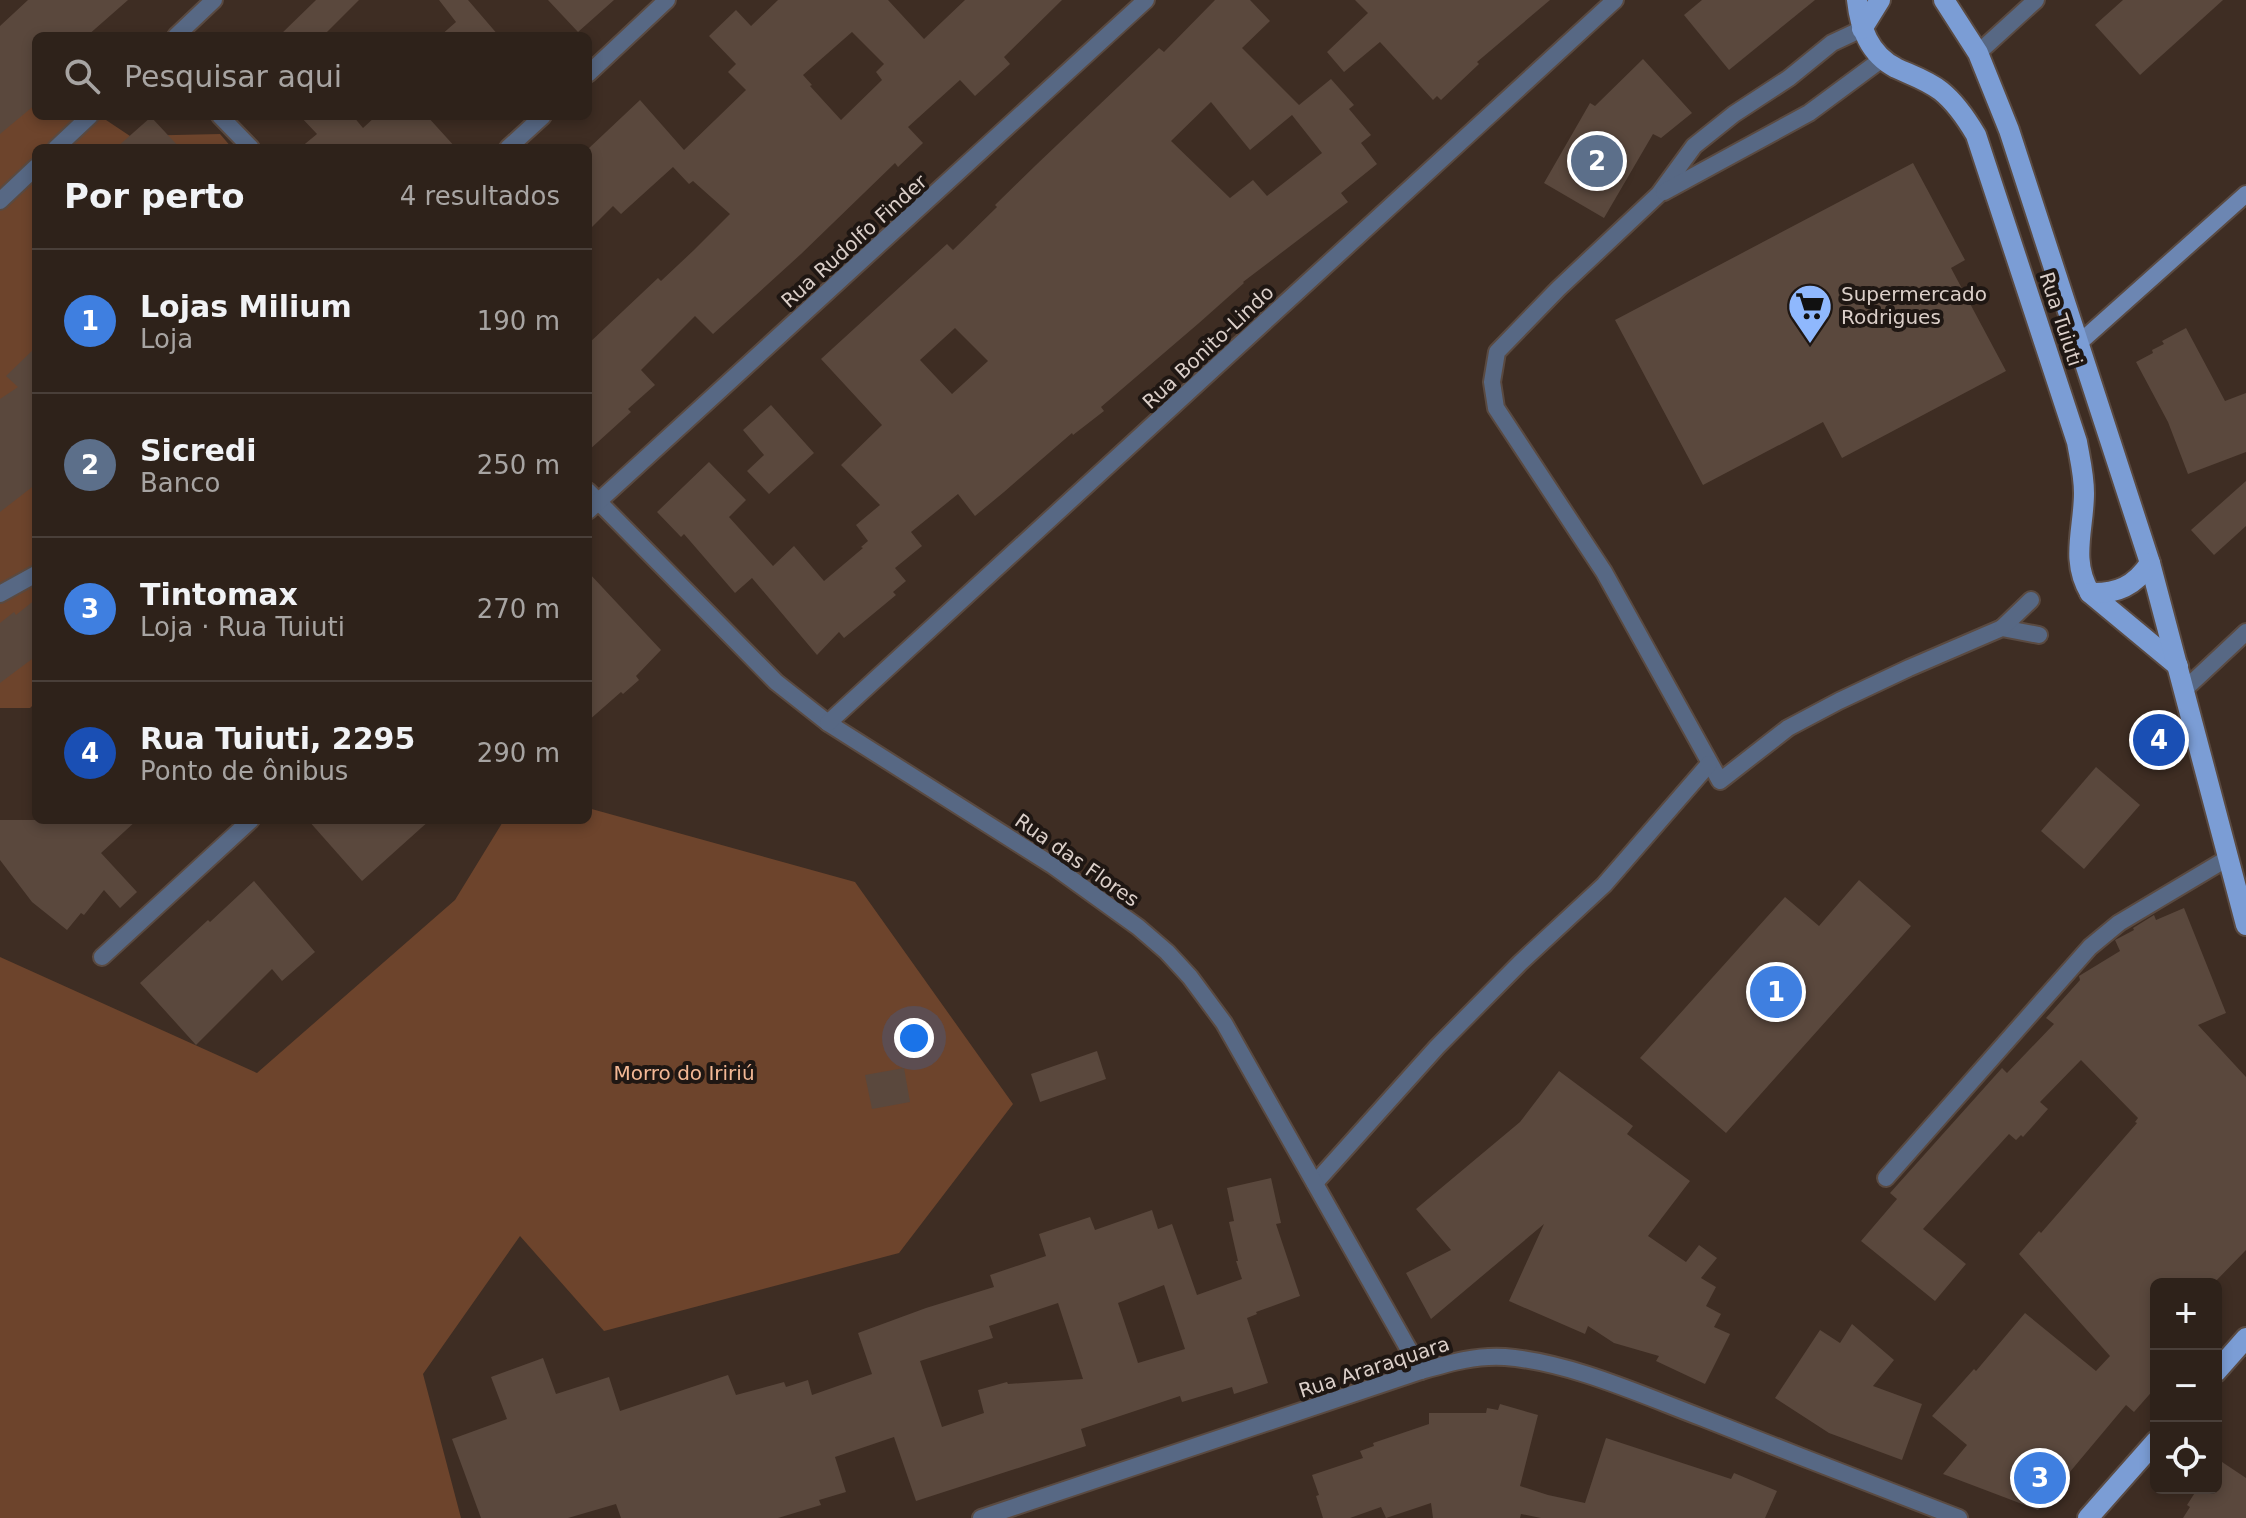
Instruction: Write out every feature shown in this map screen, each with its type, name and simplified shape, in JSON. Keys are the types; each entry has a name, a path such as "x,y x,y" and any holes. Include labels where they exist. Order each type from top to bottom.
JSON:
{"main road":[{"name":"Rua Tuiuti","path":"1857,0 1862,29 1882,59 1939,89 1961,110 1976,135 2077,442 2084,494 2078,561 2082,579 2090,593"},
{"path":"1862,29 1880,0"},
{"name":"Rua Tuiuti","path":"1944,0 1978,53 2009,130 2150,563 2246,925"},
{"path":"2090,593 2106,594 2124,589 2140,578 2150,563"},
{"path":"2090,593 2178,666"},
{"path":"2222,1365 2246,1338"},
{"path":"2088,1518 2150,1448"}],"street":[{"path":"180,32 214,0"},
{"path":"592,70 667,0"},
{"name":"Rua Rudolfo Finder","path":"592,500 1146,0"},
{"name":"Rua Bonito-Lindo","path":"828,723 1615,0"},
{"path":"1978,53 2036,0"},
{"path":"1862,29 1832,43 1694,146 1659,194 1558,289 1497,352 1492,382 1496,408 1604,572 1720,781 1788,728 1909,668 2002,628 2031,600"},
{"path":"1659,194 1809,113 1882,59"},
{"path":"60,144 86,120"},
{"path":"224,120 247,144"},
{"path":"512,144 539,120"},
{"path":"0,201 32,171"},
{"path":"2078,344 2246,194"},
{"name":"Rua das Flores","path":"592,502 776,682 828,723 1052,865 1138,927 1167,952 1224,1023 1421,1371"},
{"path":"0,594 32,576"},
{"path":"2002,628 2039,635"},
{"path":"2183,691 2246,632"},
{"path":"1315,1183 1437,1047 1520,963 1604,885 1709,764"},
{"path":"102,957 247,824"},
{"path":"1886,1178 2090,947 2119,923 2228,858"},
{"name":"Rua Araraquara","path":"981,1518 1421,1371 1481,1357 1507,1357 1603,1380 1959,1518"}],"green space":[{"path":"0,50 32,71 32,120 106,120 130,136 220,134 229,144 32,144 32,706 0,708"},
{"name":"Morro do Iririú","path":"592,809 855,882 1013,1104 899,1253 604,1331 520,1236 423,1374 461,1518 0,1518 0,957 257,1073 455,900 502,824 592,824"}],"building":[{"path":"28,0 128,0 92,32 32,32 32,107 0,134 0,26"},
{"path":"316,0 359,0 327,32 283,32"},
{"path":"439,0 468,0 496,32 445,32 456,22"},
{"path":"548,0 614,0 578,32"},
{"path":"778,0 888,0 924,39 965,0 1062,0 1004,57 1010,64 975,96 960,80 908,127 923,143 898,167 895,163 713,334 695,316 641,370 655,385 592,447 592,340 658,278 661,281 730,214 693,181 689,184 673,167 621,214 613,206 592,227 592,145 640,100 684,150 746,90 728,72 736,64 709,36 736,10 751,26","holes":["852,32 884,64 876,72 882,80 841,120 803,75"]},
{"path":"1215,0 1250,0 1270,21 1242,48 1299,105 1331,79 1354,105 1349,109 1371,135 1361,143 1377,164 1341,193 1348,202 1243,282 1101,407 1104,411 1072,433 975,516 958,494 911,532 922,546 895,568 906,581 893,592 896,595 844,638 839,632 817,655 752,578 735,593 684,534 681,537 657,512 709,462 746,500 729,517 773,566 794,546 824,581 863,548 868,541 856,525 880,505 841,465 882,425 821,359 947,244 953,250 997,207 995,205 1159,48 1164,52","holes":["1211,102 1250,150 1292,115 1322,153 1267,196 1253,180 1230,198 1171,141","955,328 988,361 952,394 920,360"]},
{"path":"1355,0 1550,0 1477,62 1479,64 1441,100 1437,96 1433,100 1380,42 1344,72 1327,52 1368,13"},
{"path":"1702,0 1815,0 1729,70 1684,15"},
{"path":"2123,0 2223,0 2140,75 2095,25"},
{"path":"1643,59 1692,113 1661,138 1653,134 1604,218 1544,183 1590,103 1595,106"},
{"path":"148,120 154,120 176,144 121,144"},
{"path":"304,120 356,120 363,128 372,120 431,120 452,144 305,144 317,134"},
{"name":"Supermercado Rodrigues","path":"1913,163 1965,260 1951,268 2006,371 1842,458 1823,422 1703,485 1615,320"},
{"path":"2186,328 2225,401 2246,393 2246,452 2188,474 2168,422 2136,362 2153,353 2152,350 2164,344 2162,341"},
{"path":"32,351 32,487 0,512 0,399 18,387 6,376"},
{"path":"771,405 814,453 769,494 747,471 764,455 743,430"},
{"path":"2246,481 2246,526 2214,555 2191,530"},
{"path":"592,576 661,650 636,676 639,680 623,694 621,692 592,717"},
{"path":"32,602 32,659 0,683 0,623 14,612 16,615"},
{"path":"2096,767 2140,805 2084,869 2041,831"},
{"path":"0,820 32,820 32,824 133,824 101,853 137,892 120,908 104,890 67,930 32,902 0,860"},
{"path":"312,824 426,824 362,881"},
{"path":"1859,880 1911,926 1726,1133 1640,1058 1785,897 1819,926"},
{"path":"254,881 315,952 282,981 272,969 196,1045 140,983"},
{"path":"2184,908 2226,1013 2198,1025 2246,1077 2246,1250 2219,1278 2150,1278 2150,1394 2134,1412 2126,1405 2038,1510 1943,1474 1967,1445 1932,1416 1974,1369 1976,1371 2025,1313 2096,1371 2110,1356 2019,1254 2039,1231 2041,1233 2137,1123 2138,1118 2081,1060 2040,1102 2048,1109 2023,1137 2021,1135 2016,1140 2009,1134 1923,1229 1966,1264 1935,1301 1861,1241 1897,1199 1890,1193 2002,1068 2007,1073 2054,1024 2046,1018 2080,980 2079,976 2120,951 2115,940 2154,915 2156,920"},
{"path":"1097,1051 1106,1079 1040,1102 1031,1074"},
{"path":"904,1068 910,1102 872,1109 865,1075"},
{"path":"1559,1071 1633,1126 1627,1134 1690,1181 1648,1236 1686,1262 1699,1245 1717,1258 1701,1278 1716,1287 1706,1306 1721,1314 1714,1327 1730,1334 1705,1384 1656,1361 1659,1356 1614,1343 1588,1326 1585,1334 1509,1301 1544,1224 1431,1319 1406,1273 1451,1250 1416,1209 1520,1122"},
{"path":"1271,1178 1281,1223 1276,1224 1300,1296 1247,1318 1268,1383 1234,1394 1232,1387 1182,1402 1180,1396 1081,1429 1086,1446 916,1501 894,1437 835,1457 846,1492 819,1500 821,1505 778,1518 621,1518 616,1504 568,1518 481,1518 452,1439 507,1419 491,1377 543,1358 556,1394 609,1377 620,1411 728,1375 736,1395 784,1382 786,1387 808,1380 812,1395 872,1374 858,1333 994,1287 990,1275 1046,1256 1039,1234 1090,1217 1095,1230 1152,1210 1158,1229 1172,1224 1197,1295 1242,1279 1229,1222 1234,1221 1227,1188","holes":["1164,1285 1185,1349 1138,1363 1118,1303","1058,1303 1083,1379 1007,1382 978,1390 984,1413 942,1427 920,1361 993,1338 989,1326"]},
{"path":"1852,1324 1894,1360 1873,1386 1922,1404 1902,1460 1829,1433 1775,1398 1820,1330 1840,1343"},
{"path":"1500,1404 1538,1415 1520,1486 1548,1495 1585,1503 1606,1438 1731,1479 1734,1473 1777,1491 1765,1518 1541,1518 1521,1514 1520,1518 1433,1518 1431,1503 1386,1518 1381,1507 1350,1518 1323,1518 1312,1475 1363,1458 1360,1451 1374,1446 1373,1443 1429,1424 1429,1413 1486,1413 1487,1408 1498,1410"},
{"path":"2222,1462 2246,1478 2246,1518 2183,1518 2190,1507 2187,1505 2194,1494 2222,1494"}],"place":[{"name":"Sicredi","path":"1597,161"},
{"name":"Supermercado Rodrigues","path":"1810,345"},
{"name":"Rua Tuiuti, 2295","path":"2159,740"},
{"name":"Lojas Milium","path":"1776,992"},
{"name":"Tintomax","path":"2040,1478"}]}
